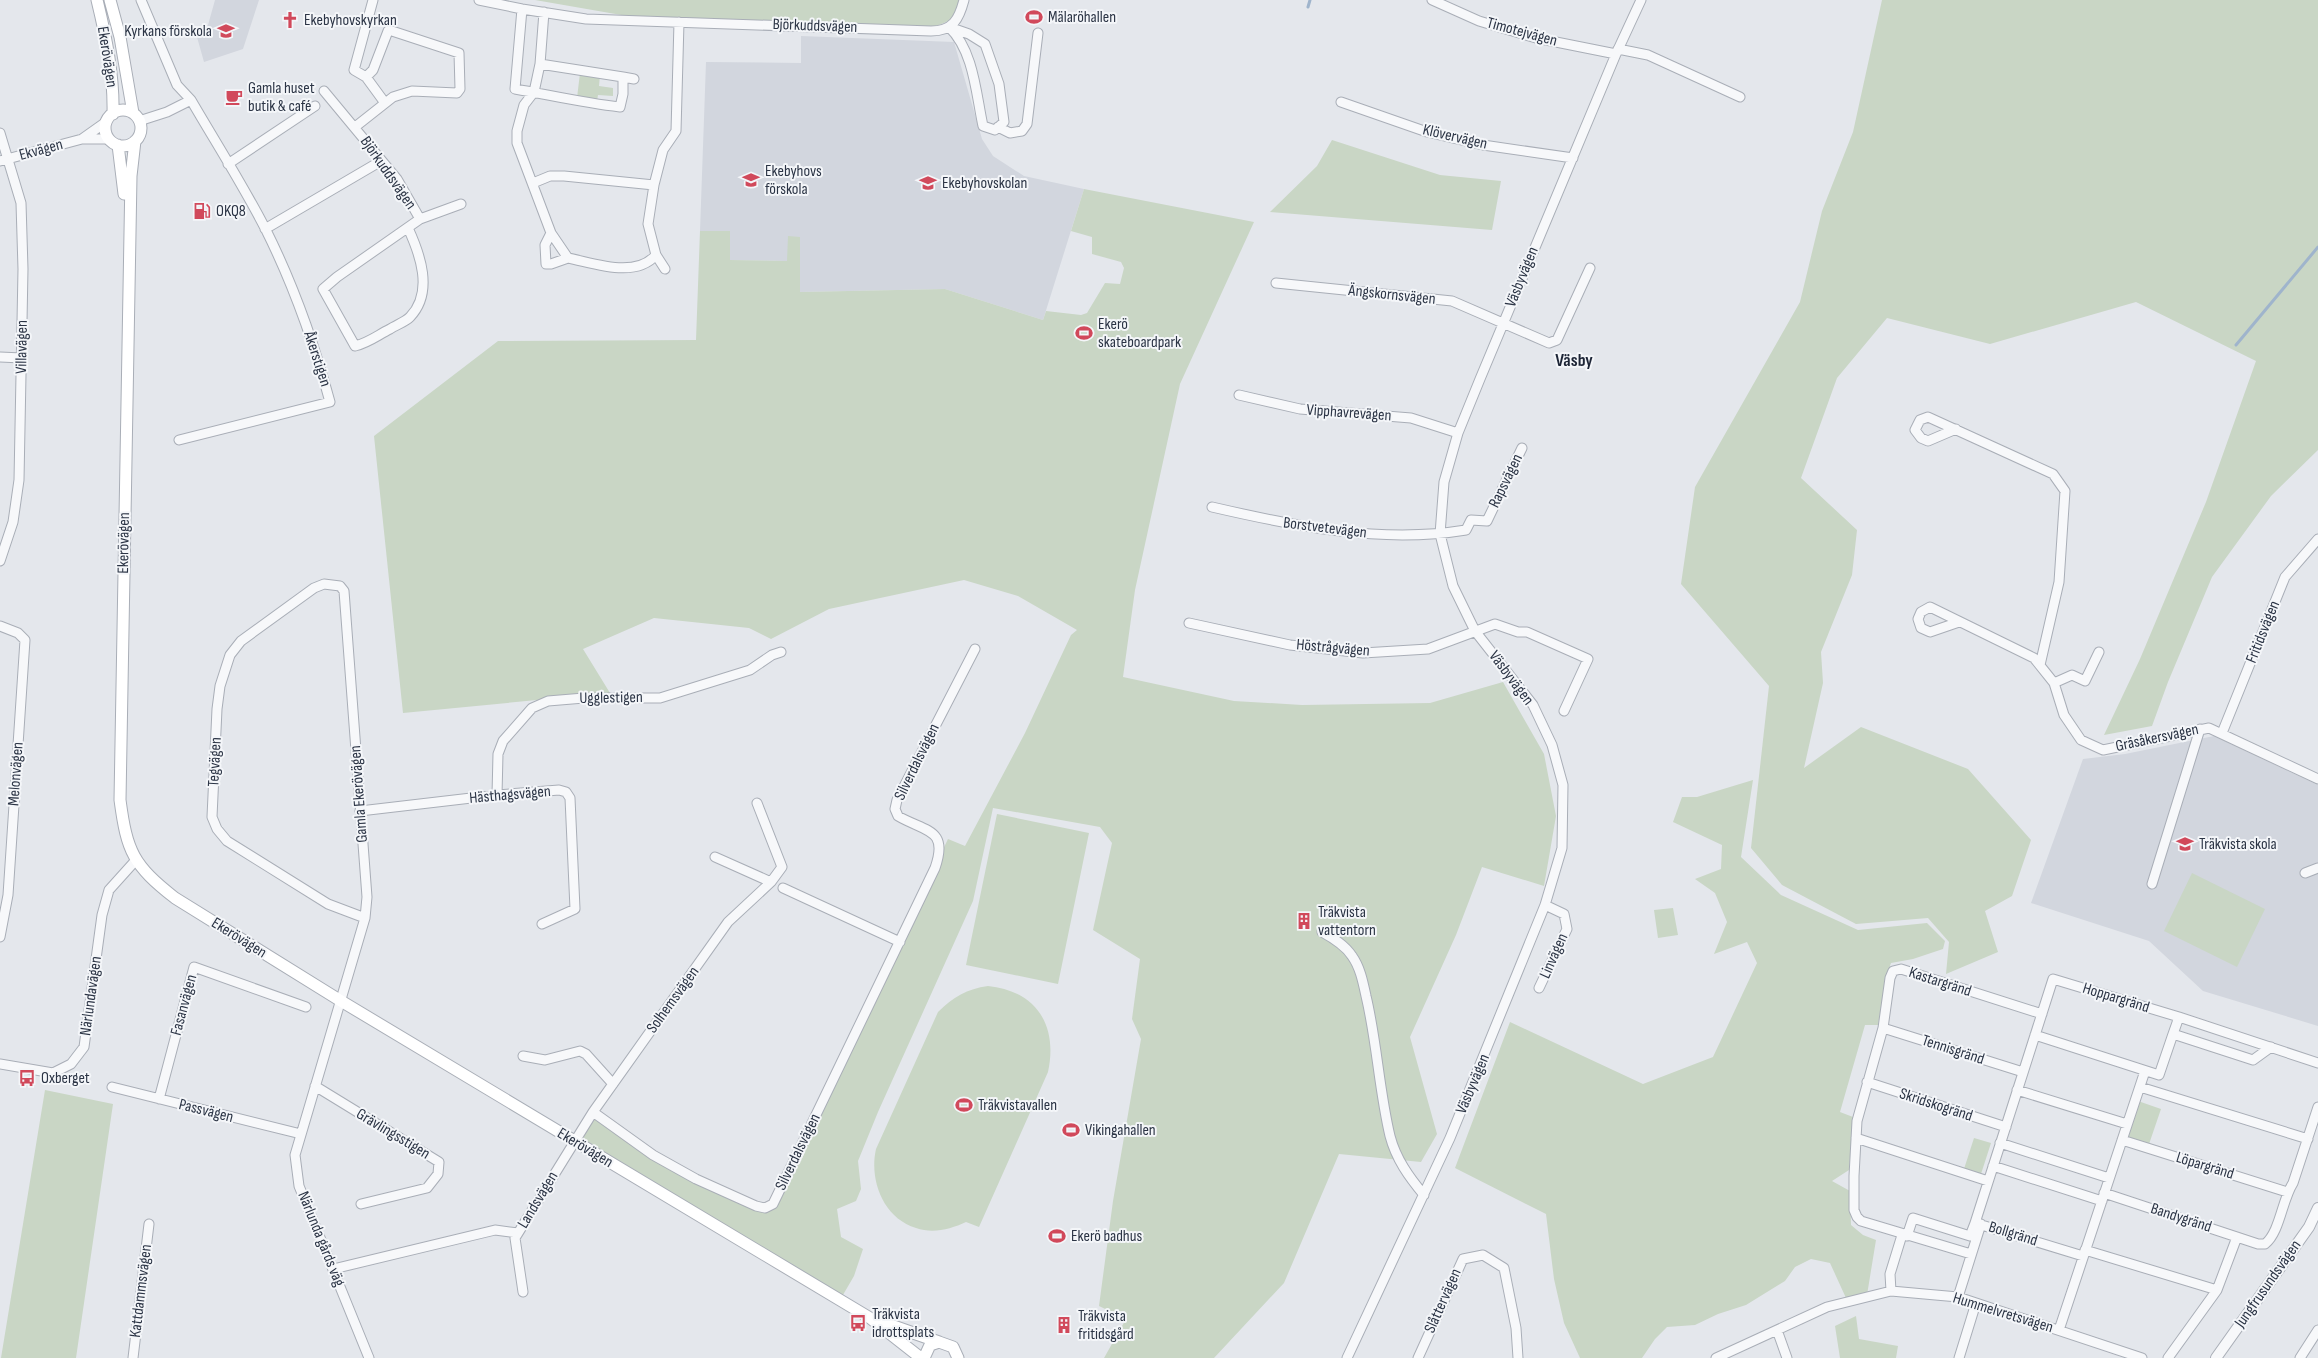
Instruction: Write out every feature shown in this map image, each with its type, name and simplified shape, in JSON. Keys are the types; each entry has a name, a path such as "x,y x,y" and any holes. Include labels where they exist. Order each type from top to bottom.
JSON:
{"main road":[{"name":"Ekerövägen","path":"97,0 106,38 113,92 110,118"},
{"name":"Ekerövägen","path":"110,0 120,37 136,117"},
{"path":"123,110 136,117 140,132 135,141 124,146 113,142 105,134 110,118 123,110"},
{"name":"Ekerövägen","path":"135,141 130,176 120,800 125,837 136,860 149,878 175,898 574,1142 870,1318 923,1358"},
{"name":"Ekerövägen","path":"113,142 129,256"},
{"name":"Ekerövägen","path":"870,1318 953,1347 958,1358"},
{"path":"923,1358 926,1349 939,1342"}],"street":[{"name":"Åkerstigen","path":"141,0 177,85 190,100 228,164 265,229 283,266 318,355 330,402 179,440"},
{"path":"373,0 354,64 354,70 366,77 385,103"},
{"name":"Björkuddsvägen","path":"479,0 522,10 586,19 931,31 942,31 950,28 969,34 985,44 999,84 1004,122 998,127"},
{"path":"964,0 959,18 950,28 959,37 968,57 983,126 995,130 998,127 1010,133 1022,131 1027,124 1038,33"},
{"name":"Timotejvägen","path":"1432,0 1480,21 1536,38 1617,52 1648,55 1740,97"},
{"name":"Väsbyvägen","path":"1347,1358 1424,1195 1464,1104 1545,905 1562,848 1563,785 1552,745 1533,705 1475,632 1453,586 1440,534 1444,482 1458,433 1617,52 1641,0"},
{"path":"522,10 515,89 552,95 566,100 620,108 622,77"},
{"path":"544,12 540,64 534,92 524,105 516,139 551,233 568,258"},
{"path":"665,270 656,255 648,224 654,185 663,150 676,131 679,22"},
{"name":"Björkuddsvägen","path":"355,127 393,97 412,91 456,92 460,89 459,53 388,31 373,70 366,77"},
{"path":"540,64 634,79"},
{"name":"Björkuddsvägen","path":"324,91 396,179 420,219"},
{"path":"136,117 167,112 190,100"},
{"name":"Klövervägen","path":"1341,102 1427,132 1483,145 1573,158"},
{"path":"228,164 315,106"},
{"name":"Ekvägen","path":"82,139 110,118"},
{"name":"Villavägen","path":"0,133 4,160 20,203 23,269 19,480 13,522 0,561"},
{"name":"Ekvägen","path":"4,160 82,139 113,142"},
{"path":"265,229 381,161"},
{"path":"532,183 550,176 564,176 654,185"},
{"name":"Björkuddsvägen","path":"408,228 417,248 423,272 421,299 410,317 365,343 355,346 323,289 337,277 420,219 461,204"},
{"path":"551,233 545,245 546,264 568,258 620,268 639,266 650,261 656,255"},
{"name":"Ängskornsvägen","path":"1276,283 1452,301 1549,343 1557,340 1590,268"},
{"path":"0,358 22,358"},
{"name":"Vipphavrevägen","path":"1239,395 1300,409 1411,418 1458,433"},
{"path":"1956,429 2053,474 2064,492 2059,582 2040,665"},
{"name":"Rapsvägen","path":"1440,534 1466,530 1471,520 1487,521 1522,448"},
{"name":"Borstvetevägen","path":"1212,507 1280,523 1358,534 1440,534"},
{"name":"Fritidsvägen","path":"2222,733 2285,577 2318,539"},
{"name":"Tegvägen","path":"340,586 324,584 314,588 241,641 230,654 220,686 217,709 212,817 216,828 228,841 328,904 365,918"},
{"name":"Gamla Ekerövägen","path":"340,586 344,590 367,896 365,918 341,1001"},
{"name":"Gräsåkersvägen","path":"1959,622 2034,658 2054,683 2064,715 2080,740 2103,750 2209,728 2318,779"},
{"name":"Höstrågvägen","path":"1189,623 1290,645 1363,653 1428,649 1494,624 1518,632 1527,632 1588,659 1564,710"},
{"name":"Melonvägen","path":"0,626 18,633 26,640 0,937"},
{"name":"Silverdalsvägen","path":"593,1112 653,1155 713,1187 756,1206 765,1208 773,1204 900,942 940,852 939,842 932,832 898,816 895,809 897,800 975,649"},
{"name":"Ugglestigen","path":"497,795 498,754 503,741 532,708 548,701 584,698 660,698 750,670 772,655 781,652"},
{"path":"2054,683 2072,675 2085,680 2099,652"},
{"path":"2152,884 2200,729"},
{"name":"Hästhagsvägen","path":"360,811 497,795 559,790 566,792 570,798 575,909 542,924"},
{"name":"Solhemsvägen","path":"574,1142 593,1112 728,922 771,882 782,867 757,803"},
{"path":"715,857 771,882"},
{"name":"Närlundavägen","path":"0,1064 53,1073 71,1064 84,1047 102,915 109,890 136,860"},
{"path":"2305,873 2318,868"},
{"path":"783,888 900,942"},
{"name":"Linvägen","path":"1540,988 1567,929 1564,914 1545,905"},
{"path":"1322,932 1338,941 1352,956 1361,975 1371,1019 1390,1138 1403,1169 1424,1195"},
{"name":"Fasanvägen","path":"159,1099 194,967 306,1007"},
{"name":"Kastargränd","path":"1856,1138 1857,1121 1883,1028 1890,978 1893,971 1901,969 2042,1014"},
{"name":"Hoppargränd","path":"2042,1014 2053,979 2179,1017 2318,1063"},
{"name":"Närlunda gårds väg","path":"341,1001 295,1155 299,1186 369,1358"},
{"path":"1958,1297 1971,1254 1988,1181 2042,1014"},
{"path":"2035,1035 2159,1075 2179,1017"},
{"name":"Tennisgränd","path":"1883,1028 2023,1072"},
{"path":"2173,1034 2253,1060 2271,1047"},
{"path":"523,1056 545,1060 580,1051 586,1054 613,1084"},
{"path":"2059,1330 2145,1071"},
{"name":"Skridskogränd","path":"1867,1082 2006,1127"},
{"name":"Grävlingsstigen","path":"315,1086 439,1162 438,1174 427,1188 361,1204"},
{"path":"2140,1086 2308,1138"},
{"name":"Passvägen","path":"112,1087 301,1134"},
{"path":"2017,1090 2127,1124"},
{"path":"2287,1192 2294,1183 2318,1107"},
{"path":"1856,1138 1988,1181"},
{"name":"Bollgränd","path":"1856,1138 1854,1210 1857,1217 1861,1221 1904,1236 1971,1254"},
{"name":"Löpargränd","path":"2122,1140 2287,1192"},
{"name":"Landsvägen","path":"523,1292 515,1238 574,1142"},
{"path":"2000,1143 2109,1178"},
{"name":"Bandygränd","path":"1993,1166 2258,1244 2265,1244 2270,1240 2287,1192"},
{"name":"Jungfrusundsvägen","path":"2216,1358 2309,1227 2318,1208"},
{"name":"Bollgränd","path":"1892,1291 1890,1274 1913,1218 1970,1236 1978,1223 2217,1290"},
{"name":"Kattdammsvägen","path":"133,1358 150,1224"},
{"path":"333,1269 495,1230 518,1233"},
{"path":"2168,1358 2217,1290 2237,1237"},
{"name":"Slåttervägen","path":"1418,1358 1462,1258 1483,1255 1504,1268 1516,1328 1518,1358"},
{"name":"Hummelvretsvägen","path":"1716,1358 1827,1306 1892,1291 1958,1297 2142,1358"},
{"path":"1959,1358 1976,1303"},
{"path":"1778,1330 1787,1358"},
{"path":"2300,1358 2318,1330"}],"shaded area":[{"name":"Kyrkans förskola","path":"215,0 259,0 243,49 204,62 197,37 208,25"},
{"name":"Ekebyhovskolan","path":"801,36 954,42 982,139 993,156 1024,176 1084,189 1043,320 945,289 799,292 787,261 730,260 730,231 700,231 706,62 801,63"},
{"name":"Träkvista skola","path":"2214,736 2318,785 2318,1026 2203,991 2149,941 2031,903 2083,759 2125,754"}],"green space":[{"path":"535,0 960,0 956,12 951,19 932,27 627,16"},
{"path":"1882,0 2318,0 2318,450 2271,496 2212,577 2168,682 2152,726 2104,735 2140,659 2206,502 2256,361 2136,302 1990,344 1887,318 1837,378 1801,478 1857,530 1852,575 1821,652 1823,683 1804,768 1861,727 1968,769 2031,840 2012,896 1985,911 1998,952 1946,974 1949,942 1928,918 1856,924 1782,885 1751,848 1769,686 1681,584 1695,487 1800,302 1822,211 1853,132"},
{"path":"580,73 600,75 599,86 613,88 613,96 598,95 597,101 577,98"},
{"path":"1332,140 1440,175 1501,181 1492,230 1270,212 1317,166"},
{"path":"1084,189 1254,222 1180,384 1135,590 1123,677 1234,701 1302,705 1430,703 1503,682 1544,754 1556,816 1544,886 1482,867 1456,935 1410,1037 1437,1134 1421,1162 1339,1154 1284,1283 1214,1358 1104,1358 1126,1319 1099,1306 1113,1201 1141,1039 1132,1019 1140,959 1093,930 1112,843 1100,827 993,808 973,901 878,1112 858,1161 861,1189 856,1201 837,1209 841,1237 863,1249 854,1276 840,1300 574,1142 593,1112 653,1155 756,1206 773,1204 948,839 965,846 1025,733 1071,635 1077,630 1018,596 964,580 829,609 771,639 749,628 654,618 583,649 610,693 403,713 374,436 498,341 696,340 700,231 730,231 730,260 787,261 788,236 800,237 800,292 945,289 1043,320 1046,311 1081,315 1087,313 1105,283 1120,284 1124,268 1121,262 1092,254 1092,237 1071,231"},
{"path":"1753,780 1741,857 1781,895 1858,930 1927,923 1945,941 1943,949 1913,959 1891,963 1886,977 1878,1025 1865,1025 1840,1112 1853,1117 1849,1170 1832,1181 1850,1191 1851,1225 1863,1235 1876,1240 1867,1295 1846,1298 1830,1263 1811,1259 1795,1267 1785,1281 1746,1305 1718,1314 1695,1325 1667,1327 1655,1339 1642,1358 1580,1358 1564,1323 1554,1279 1546,1214 1455,1168 1510,1022 1643,1084 1713,1057 1757,963 1747,942 1714,954 1727,922 1715,893 1695,879 1721,869 1722,845 1673,822 1682,797 1697,797"},
{"path":"997,814 1089,833 1058,984 966,965"},
{"path":"2192,873 2265,909 2237,967 2164,931"},
{"path":"1673,908 1678,935 1658,938 1654,910"},
{"path":"988,986 1005,989 1019,995 1031,1003 1040,1014 1050,1040 1048,1072 979,1227 966,1222 942,1230 922,1230 905,1223 887,1207 877,1185 874,1161 876,1149 938,1012 961,994"},
{"path":"45,1090 113,1104 76,1358 1,1358"},
{"path":"2138,1101 2161,1109 2147,1150 2124,1142"},
{"path":"1974,1138 1991,1143 1981,1174 1964,1169"},
{"path":"1856,1316 1859,1339 1898,1346 1896,1358 1840,1358 1835,1326"}],"waterway":[{"path":"1308,7 1310,0"},
{"path":"2236,345 2318,247"}],"place":[{"name":"Mälaröhallen","path":"1034,17"},
{"name":"Ekebyhovskyrkan","path":"290,20"},
{"name":"Kyrkans förskola","path":"226,31"},
{"name":"Gamla huset butik & café","path":"234,97"},
{"name":"Ekebyhovs förskola","path":"751,180"},
{"name":"Ekebyhovskolan","path":"928,183"},
{"name":"OKQ8","path":"202,211"},
{"name":"Ekerö skateboardpark","path":"1084,333"},
{"name":"Träkvista skola","path":"2185,844"},
{"name":"Träkvista vattentorn","path":"1304,921"},
{"name":"Oxberget","path":"27,1078"},
{"name":"Träkvistavallen","path":"964,1105"},
{"name":"Vikingahallen","path":"1071,1130"},
{"name":"Ekerö badhus","path":"1057,1236"},
{"name":"Träkvista idrottsplats","path":"858,1323"},
{"name":"Träkvista fritidsgård","path":"1064,1325"}],"district":[{"name":"Väsby","path":"1574,360"}]}
